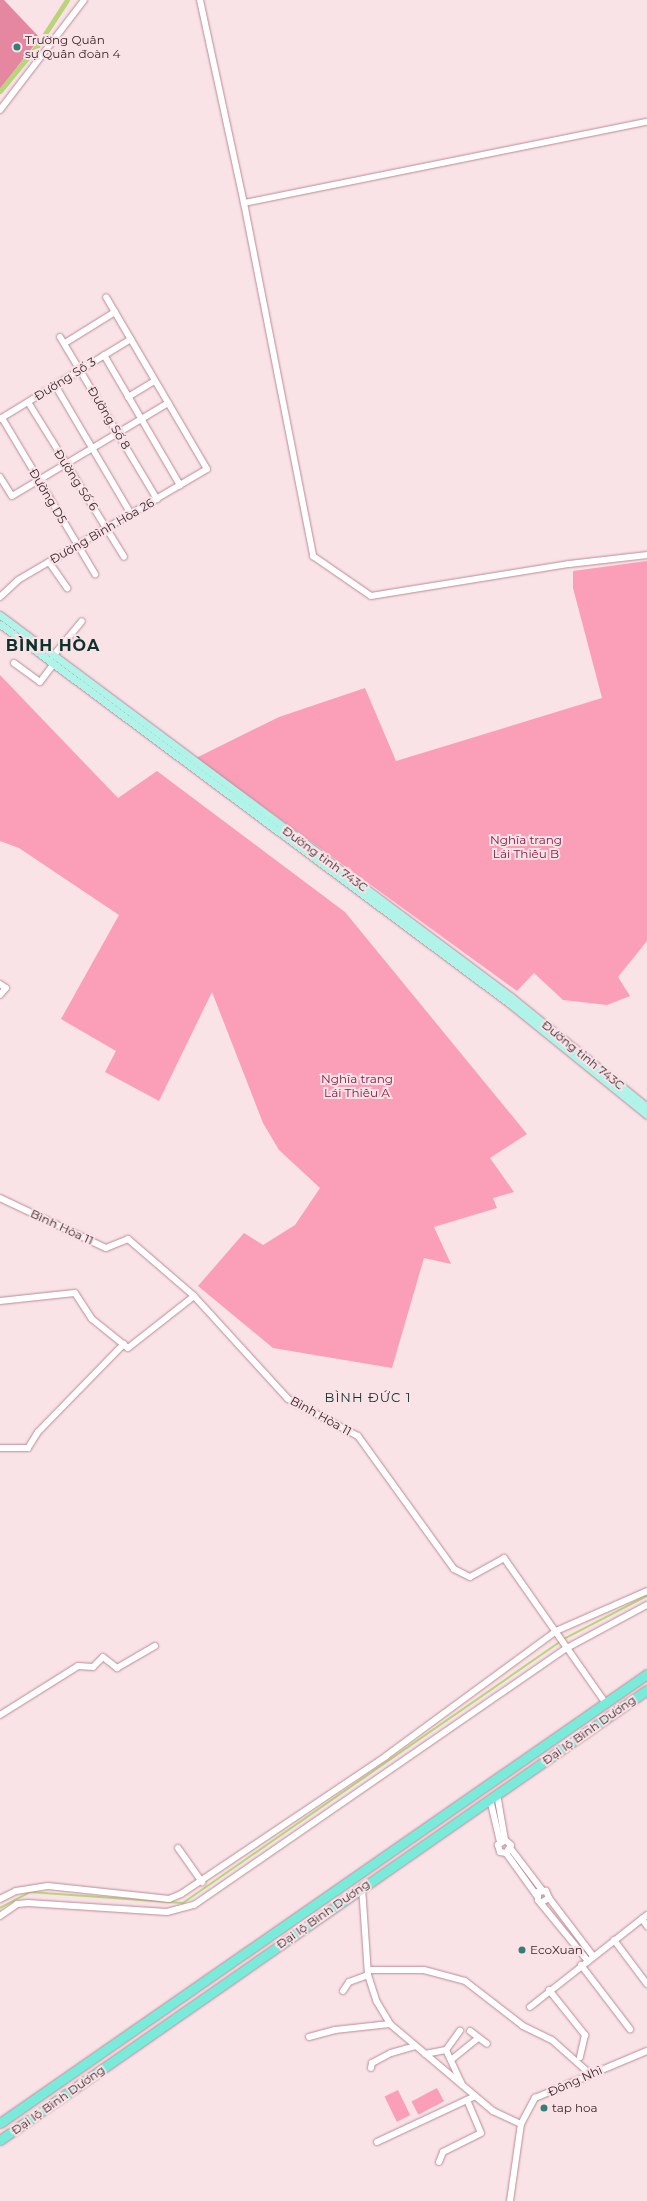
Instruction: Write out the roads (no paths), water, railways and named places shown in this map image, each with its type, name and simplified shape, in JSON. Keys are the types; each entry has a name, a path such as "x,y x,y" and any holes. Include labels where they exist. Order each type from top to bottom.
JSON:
{"highway":[{"name":"Đại lộ Bình Dương","path":"0,2123 647,1674"},
{"name":"Đại lộ Bình Dương","path":"0,2140 647,1690"},
{"path":"605,1702 615,1712"},
{"path":"486,1786 493,1796"}],"main road":[{"name":"Đường tỉnh 743C","path":"0,615 53,656 78,679 333,869 647,1107"},
{"name":"Đường tỉnh 743C","path":"0,624 53,665 78,679"},
{"name":"Đường tỉnh 743C","path":"559,1039 647,1115"}],"street":[{"path":"0,110 84,0"},
{"path":"200,0 244,203 313,556 371,596 569,564 647,555"},
{"path":"244,203 647,122"},
{"path":"0,477 12,496 168,403 106,297"},
{"path":"65,343 115,312"},
{"name":"Đường Số 8","path":"60,337 65,343 157,499"},
{"name":"Đường Số 3","path":"1,419 131,339"},
{"path":"104,355 180,485"},
{"path":"128,397 155,381"},
{"path":"55,385 131,514"},
{"name":"Đường Số 6","path":"28,402 65,464 107,528 124,558"},
{"name":"Đường Bình Hòa 26","path":"0,597 18,580 207,469 168,403"},
{"name":"Đường D5","path":"1,419 95,574"},
{"path":"49,562 67,588"},
{"path":"53,656 82,621"},
{"path":"14,663 40,682 53,665"},
{"path":"0,984 6,988 0,995"},
{"name":"Bình Hòa 11","path":"0,1198 106,1248 128,1239 194,1296 288,1399 358,1436 454,1569 470,1577 504,1558 557,1633"},
{"path":"0,1301 75,1293 92,1319 128,1348 194,1296"},
{"path":"0,1448 28,1448 36,1434 124,1344"},
{"path":"0,1899 16,1891 48,1886 169,1899 202,1882 386,1756 557,1633 647,1590"},
{"path":"0,1916 17,1904 28,1903 167,1912 194,1905 567,1648 647,1605"},
{"path":"557,1633 605,1702"},
{"path":"0,1715 78,1666 93,1667 103,1658 117,1668 155,1646"},
{"path":"493,1796 503,1841 508,1851 537,1896 590,1959"},
{"path":"503,1841 500,1852 508,1851"},
{"path":"178,1848 202,1882"},
{"path":"508,1851 549,1898 590,1959"},
{"path":"362,1887 368,1973 377,2002 390,2024 493,2111 521,2124"},
{"path":"537,1896 542,1890"},
{"path":"542,1902 549,1898"},
{"path":"530,2007 549,1990 644,1917 647,1926"},
{"path":"614,1940 647,1984"},
{"path":"582,1965 630,2029"},
{"path":"343,1991 349,1982 368,1973 424,1970 465,1981 523,2026 552,2040 589,2073"},
{"path":"549,1990 584,2035 586,2042 580,2057"},
{"path":"309,2037 335,2030 390,2024"},
{"path":"425,2054 446,2050 460,2031"},
{"path":"470,2031 477,2039"},
{"path":"451,2060 477,2039 482,2038 487,2044"},
{"path":"371,2068 372,2063 391,2053 415,2046"},
{"path":"446,2050 462,2085"},
{"name":"Đông Nhì","path":"510,2201 521,2124 535,2098 589,2073 647,2051"},
{"path":"377,2142 474,2096"},
{"path":"439,2162 443,2152 481,2133 468,2100"}],"waterway":[{"path":"0,91 37,46 67,0"},
{"path":"564,1639 647,1596"},
{"path":"0,1908 30,1892 183,1903 561,1641"}],"place":[{"name":"Trường Quân sự Quân đoàn 4","path":"17,47"},
{"name":"EcoXuan","path":"522,1950"},
{"name":"tap hoa","path":"544,2108"}],"district":[{"name":"BÌNH HÒA","path":"53,646"},
{"name":"BÌNH ĐỨC 1","path":"368,1397"}],"park label":[{"name":"Nghĩa trang Lái Thiêu B","path":"526,847"},
{"name":"Nghĩa trang Lái Thiêu A","path":"357,1086"}]}
